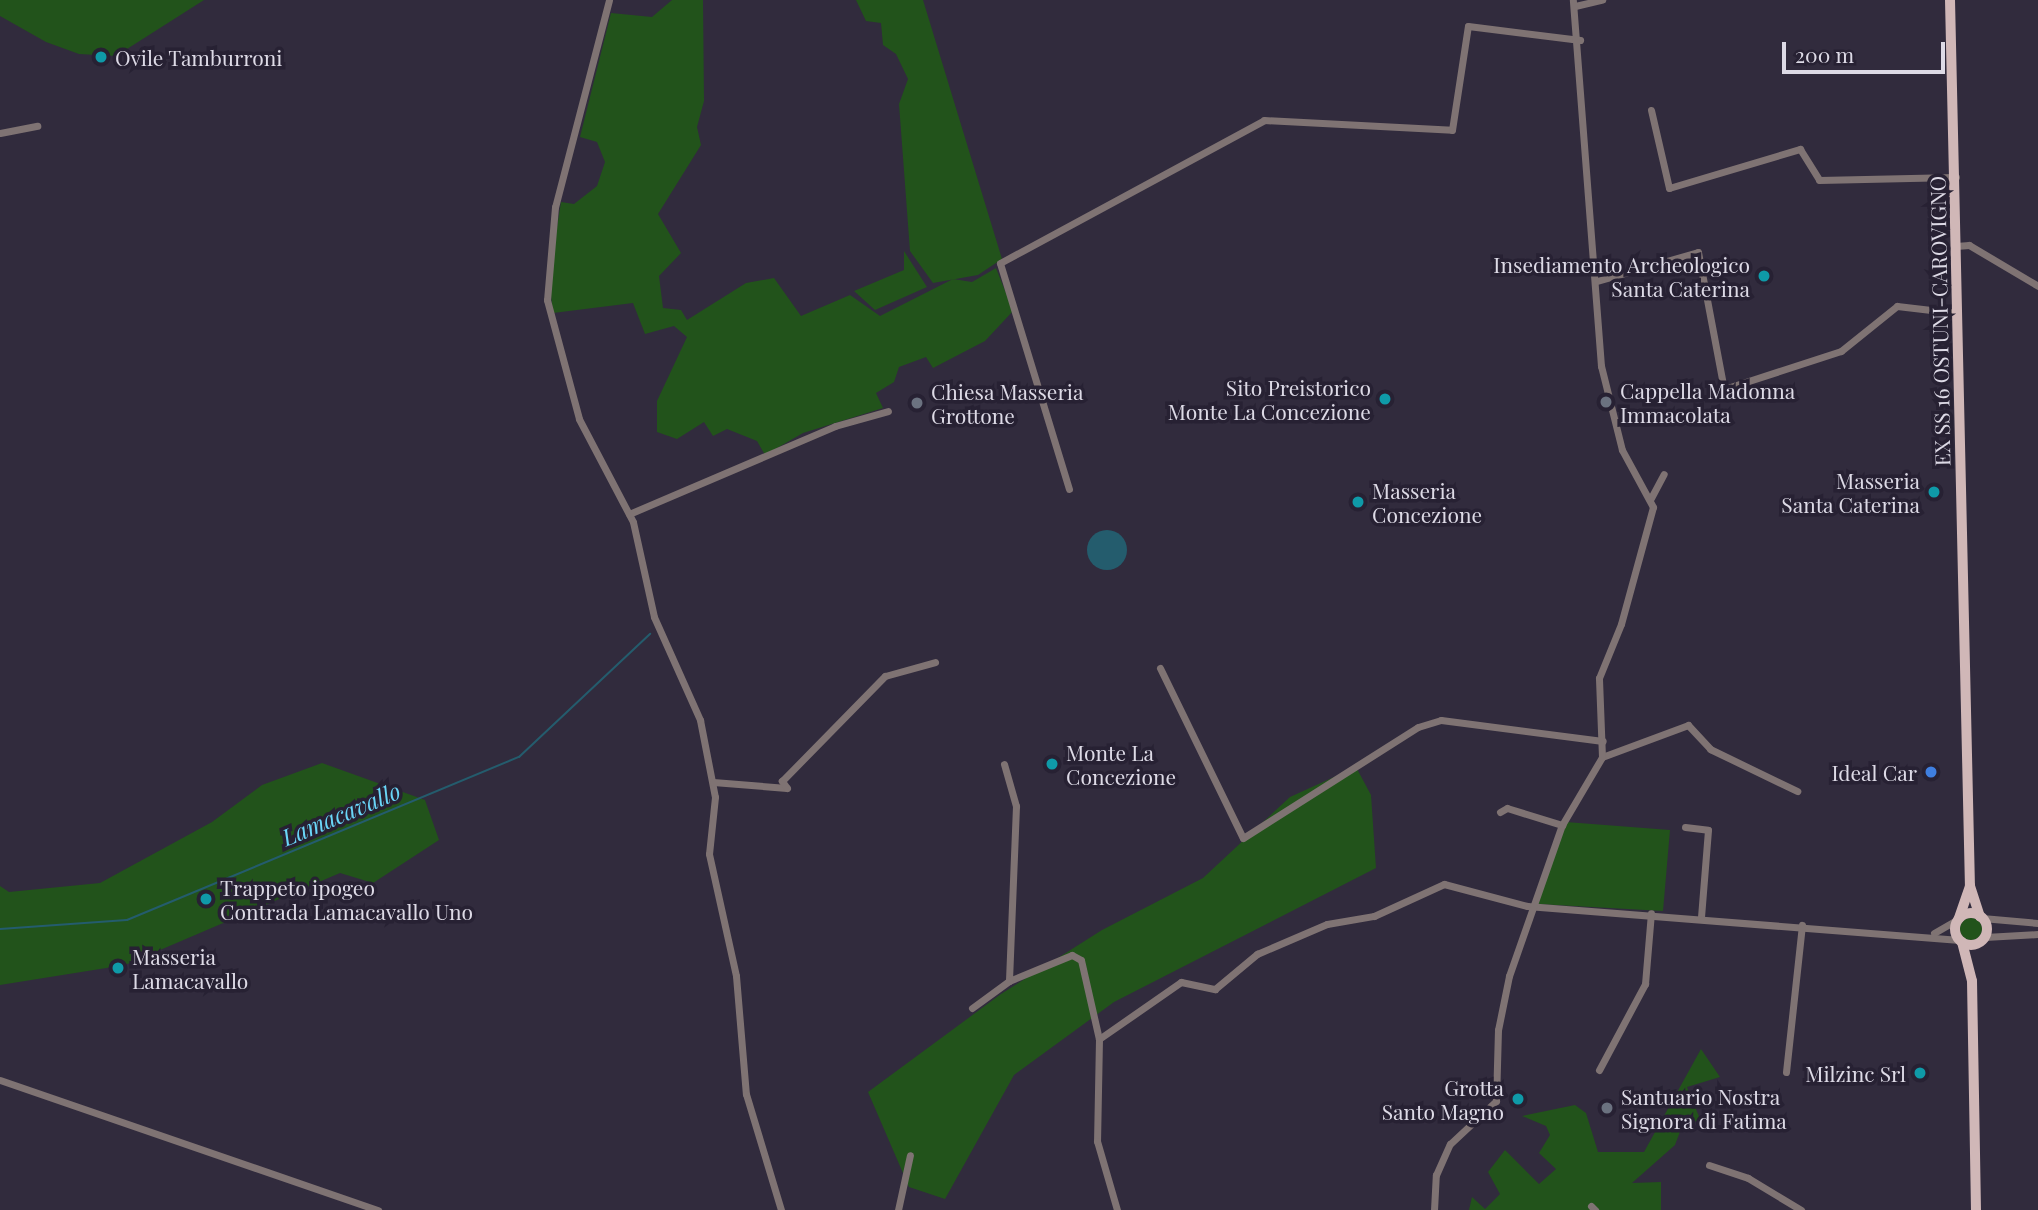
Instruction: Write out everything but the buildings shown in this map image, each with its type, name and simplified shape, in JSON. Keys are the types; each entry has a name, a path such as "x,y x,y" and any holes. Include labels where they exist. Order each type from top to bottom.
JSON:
{"main road":[{"name":"EX SS 16 OSTUNI-CAROVIGNO","path":"1950,0 1970,886"},
{"path":"1970,886 1981,917 1984,938 1972,981"},
{"path":"1970,886 1959,919 1961,941 1972,981 1976,1210"},
{"path":"1959,919 1981,917"},
{"path":"1961,941 1984,938"}],"street":[{"path":"610,0 555,207 547,300 579,419 629,514 645,553 654,617 700,720 713,782 709,854 736,976 746,1094 781,1210"},
{"path":"1602,0 1574,3 1580,40 1581,169 1597,281 1601,366 1613,418 1635,482 1651,498"},
{"path":"1069,489 1000,263 1264,120 1452,130 1468,26 1580,40"},
{"path":"1651,110 1669,188 1800,149 1819,180 1956,177"},
{"path":"0,133 37,126"},
{"path":"1956,246 1969,245 2038,286"},
{"path":"1597,281 1699,252 1724,389 1841,351 1897,306 1957,313"},
{"path":"629,514 835,426 888,411"},
{"path":"1434,1210 1436,1175 1450,1144 1476,1126 1496,1101 1498,1030 1510,976 1538,904 1562,825 1602,757 1599,678 1621,624 1651,498 1664,474"},
{"path":"713,782 788,788 782,780 885,676 935,662"},
{"path":"1160,668 1243,838 1418,727 1441,720 1603,741"},
{"path":"1602,757 1688,725 1710,749 1797,792"},
{"path":"1004,764 1016,806 1009,981"},
{"path":"1500,812 1507,808 1562,825"},
{"path":"1685,827 1708,830 1701,917"},
{"path":"1099,1039 1181,982 1215,989 1257,954 1327,924 1374,916 1440,885 1517,905 1538,904 1930,934 1961,941"},
{"path":"1599,1070 1645,984 1651,913"},
{"path":"1981,917 2038,923"},
{"path":"1930,934 1959,919"},
{"path":"1786,1072 1802,925"},
{"path":"1984,938 2038,934"},
{"path":"972,1008 1009,981 1077,956 1091,990 1095,1031 1099,1039 1097,1141 1117,1210"},
{"path":"0,1080 378,1210"},
{"path":"898,1210 910,1155"},
{"path":"1709,1165 1748,1178 1801,1210"}],"green space":[{"path":"0,0 204,0 116,56 79,54 46,42 0,16"},
{"path":"672,0 703,0 704,101 697,127 701,145 658,214 681,253 659,276 663,308 681,310 687,320 746,283 774,278 801,316 850,295 880,316 953,279 972,282 996,268 1013,311 985,341 933,368 926,357 899,367 894,382 876,393 883,408 803,433 765,455 757,441 727,429 713,436 704,422 677,439 657,432 657,401 687,337 674,326 645,334 633,303 553,313 549,278 561,202 574,204 597,186 605,162 597,142 580,137 611,13 652,17"},
{"path":"856,0 923,0 1002,259 978,275 933,283 910,251 899,104 908,79 896,54 883,45 881,23 866,21"},
{"path":"904,251 927,287 875,310 854,291 904,270"},
{"path":"322,763 425,800 439,840 373,883 340,873 125,965 0,985 0,886 9,892 100,883 212,822 262,785"},
{"path":"1356,767 1371,795 1376,868 1114,1002 1014,1075 945,1199 909,1187 868,1092 1001,994 1102,930 1203,878 1290,797"},
{"path":"1566,822 1670,830 1663,911 1538,904"},
{"path":"1971,918 1979,921 1982,929 1979,937 1971,940 1963,937 1960,929 1963,921"},
{"path":"1701,1049 1720,1077 1687,1087 1700,1119 1681,1129 1675,1145 1632,1183 1661,1182 1661,1210 1469,1210 1472,1197 1485,1209 1500,1194 1488,1172 1505,1150 1539,1184 1556,1169 1539,1153 1550,1135 1546,1126 1522,1116 1575,1105 1586,1113 1598,1152 1644,1152"}],"water":[{"path":"1107,530 1121,536 1127,550 1121,564 1107,570 1093,564 1087,550 1093,536"}],"waterway":[{"name":"Lamacavallo","path":"0,929 127,920 519,757 650,634"}],"place":[{"name":"Ovile Tamburroni","path":"101,57"},
{"name":"Insediamento Archeologico Santa Caterina","path":"1764,276"},
{"name":"Sito Preistorico Monte La Concezione","path":"1385,399"},
{"name":"Cappella Madonna Immacolata","path":"1606,402"},
{"name":"Chiesa Masseria Grottone","path":"917,403"},
{"name":"Masseria Santa Caterina","path":"1934,492"},
{"name":"Masseria Concezione","path":"1358,502"},
{"name":"Monte La Concezione","path":"1052,764"},
{"name":"Ideal Car","path":"1931,772"},
{"name":"Trappeto ipogeo Contrada Lamacavallo Uno","path":"206,899"},
{"name":"Masseria Lamacavallo","path":"118,968"},
{"name":"Milzinc Srl","path":"1920,1073"},
{"name":"Grotta Santo Magno","path":"1518,1099"},
{"name":"Santuario Nostra Signora di Fatima","path":"1607,1108"}]}
